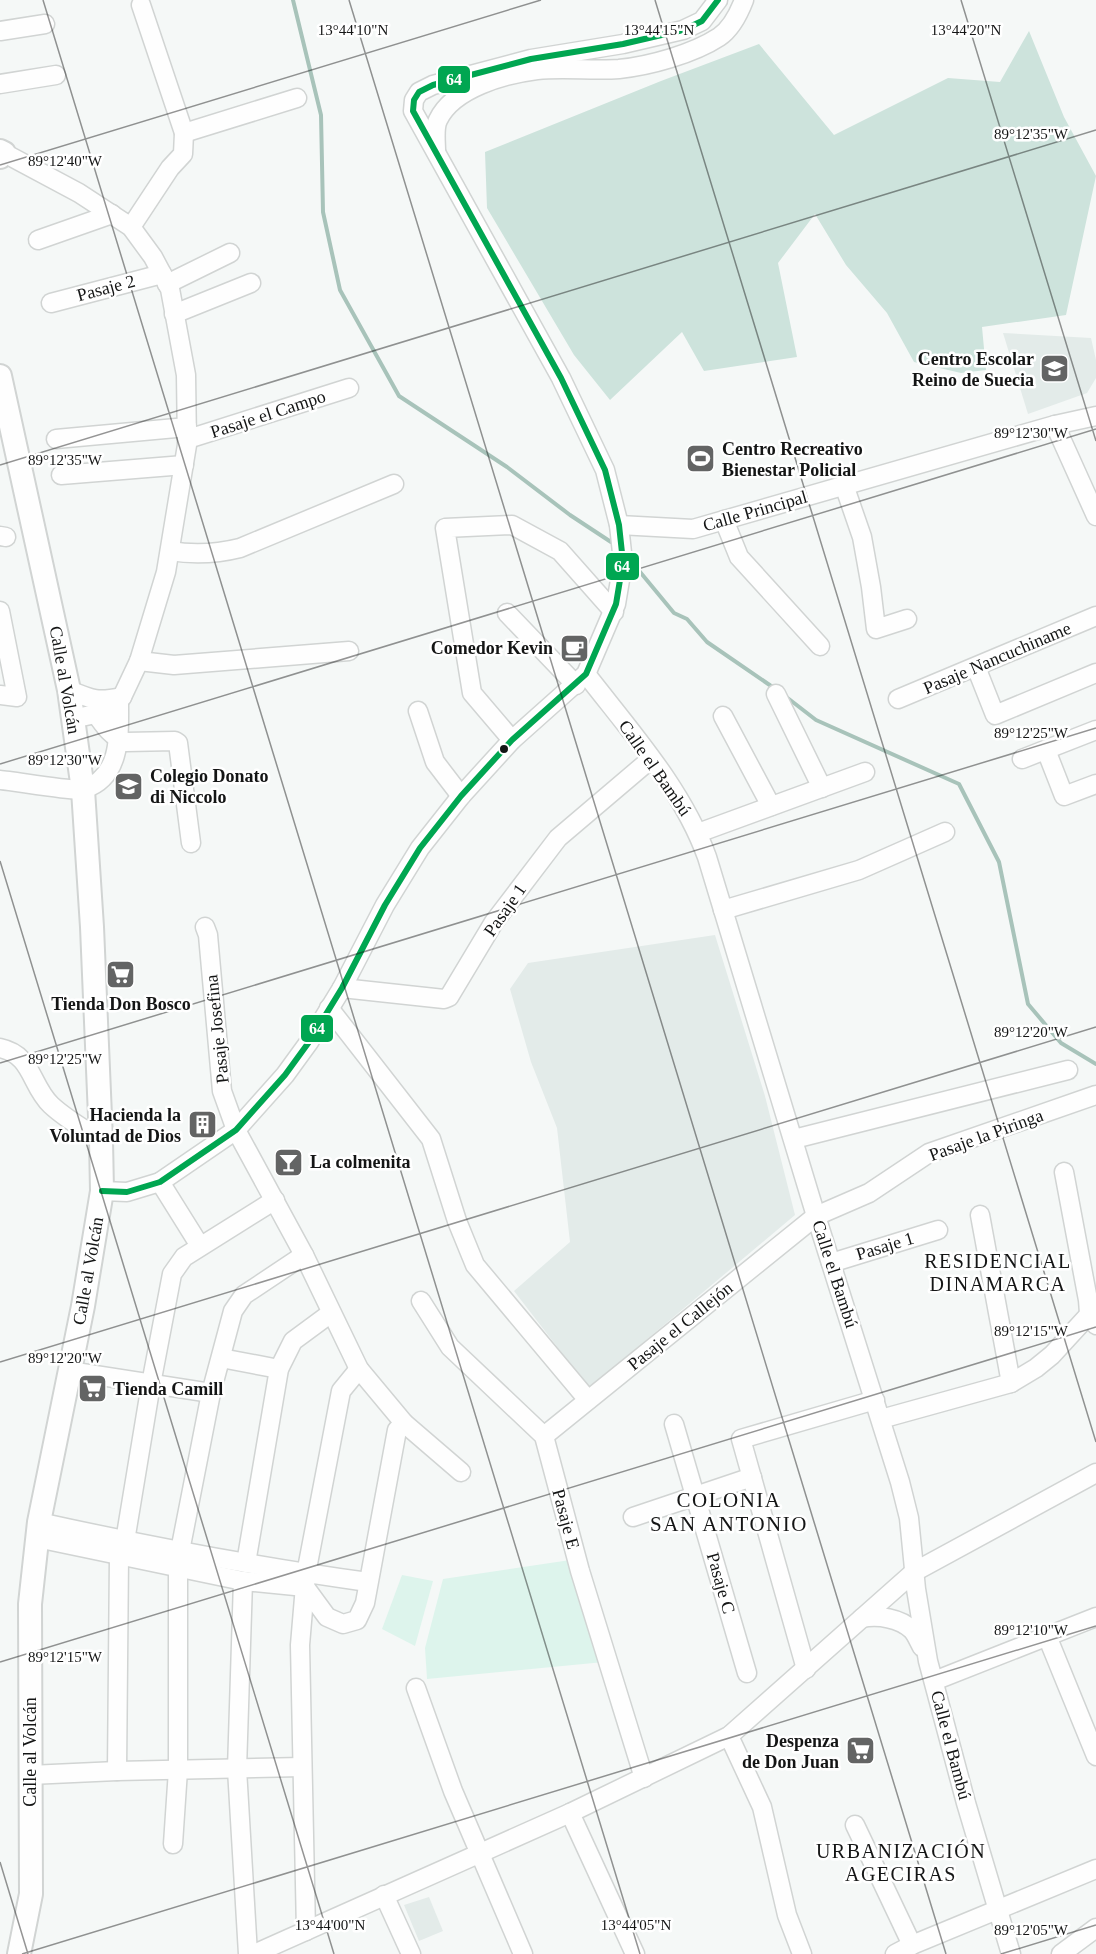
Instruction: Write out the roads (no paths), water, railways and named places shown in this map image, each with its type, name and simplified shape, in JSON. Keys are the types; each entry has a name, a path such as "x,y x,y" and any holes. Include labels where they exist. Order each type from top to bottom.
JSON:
{"main road":[{"name":"Calle al Volcán","path":"0,376 69,690 82,790 92,927 102,1191 38,1530 30,1604 31,1894 19,1954"}],"street":[{"path":"102,1191 127,1192 160,1182 236,1130 285,1075 309,1042 342,988 385,905 420,848 461,796 512,740 581,680 614,612 623,562 619,525 605,470 561,378 412,111 414,100 419,92 433,85 531,59 623,44 683,30 702,21 718,0"},
{"path":"436,153 437,121 449,104 468,90 489,81 536,70 619,69 688,53 719,37 729,28 744,0"},
{"path":"131,227 170,168 183,154 184,133 141,4"},
{"path":"0,32 45,24"},
{"path":"0,84 56,75"},
{"path":"184,133 297,98"},
{"path":"1,154 79,193 131,227 153,257 170,289 186,375 188,433 184,465 166,572 140,661 121,699 109,711 72,719"},
{"path":"38,240 111,214"},
{"name":"Pasaje 2","path":"51,303 164,279 230,253"},
{"path":"174,314 250,283"},
{"name":"Pasaje el Campo","path":"56,439 188,433 349,388"},
{"name":"Calle Principal","path":"619,525 693,528 1055,425 1096,416"},
{"path":"1055,425 1096,516"},
{"path":"62,475 184,465"},
{"path":"170,551 193,555 240,548 394,484"},
{"path":"844,485 862,537 872,587 876,629 907,619"},
{"path":"724,520 739,557 819,646"},
{"path":"512,740 472,693 446,528 512,525 560,551 614,612"},
{"path":"0,611 17,697 0,695"},
{"name":"Calle el Bambú","path":"507,613 581,680 651,759 686,809 698,832 881,1419 909,1518 914,1572 928,1661 996,1910 1011,1954"},
{"name":"Pasaje Nancuchiname","path":"898,699 1096,616"},
{"path":"140,661 174,665 349,651"},
{"path":"976,667 995,715 1096,674"},
{"path":"69,690 92,700 121,699"},
{"path":"776,694 822,788"},
{"path":"0,780 82,790 105,776 111,768 119,740 121,699"},
{"path":"418,711 435,762 461,796"},
{"path":"96,714 107,730 119,740 126,742 175,741 178,743 191,843"},
{"path":"723,716 771,806"},
{"path":"1022,759 1096,730"},
{"path":"1046,750 1064,796 1096,784"},
{"name":"Pasaje 1","path":"342,988 444,999 449,997 494,922 558,838 651,759"},
{"path":"698,832 865,772"},
{"path":"723,910 860,870 945,832"},
{"name":"Pasaje Josefina","path":"205,927 222,1091 236,1130 304,1255 359,1369 404,1423 461,1472"},
{"path":"329,1008 432,1139 457,1221 475,1265 588,1400"},
{"path":"0,1048 13,1050 25,1062 49,1103 101,1140"},
{"path":"794,1138 1068,1070"},
{"name":"Pasaje la Piringa","path":"816,1216 869,1193 929,1153 1096,1095"},
{"path":"881,1419 1011,1383 1045,1362 1094,1315 1088,1300 1064,1172"},
{"path":"160,1182 200,1246"},
{"path":"117,1771 122,1548 172,1274 184,1257 275,1200"},
{"path":"980,1215 1011,1383"},
{"name":"Pasaje el Callejón","path":"544,1436 816,1216"},
{"name":"Pasaje 1","path":"831,1263 939,1230"},
{"path":"173,1844 178,1770 179,1560 211,1393 233,1311 244,1295 304,1255"},
{"path":"421,1301 450,1347 544,1436"},
{"path":"246,1563 279,1369 293,1341 331,1313"},
{"path":"221,1358 279,1369"},
{"path":"306,1930 300,1645 306,1580 341,1391 359,1369"},
{"path":"69,1371 211,1393"},
{"path":"806,1669 741,1439 875,1400"},
{"path":"179,1560 246,1563 306,1580 327,1617 343,1624 357,1620 365,1603 397,1430 404,1423"},
{"name":"Pasaje C","path":"674,1424 747,1673"},
{"name":"Pasaje E","path":"544,1436 580,1571 644,1778"},
{"path":"254,1954 291,1946 306,1930 570,1813 729,1736 914,1572 1096,1473"},
{"path":"633,1517 752,1478"},
{"path":"38,1530 179,1560 243,1581 368,1582"},
{"path":"243,1581 237,1768 248,1954"},
{"path":"862,1618 873,1616 904,1624 914,1631 928,1661"},
{"path":"934,1681 1096,1617"},
{"path":"1047,1636 1096,1756"},
{"path":"416,1688 478,1853 524,1954"},
{"path":"729,1736 762,1806 787,1915 802,1954"},
{"path":"30,1775 302,1767"},
{"path":"570,1813 635,1954"},
{"path":"855,1825 903,1950 1096,1869"},
{"path":"384,1895 411,1954"},
{"path":"1061,1954 1096,1928"}],"waterway":[{"path":"293,0 321,115 323,212 340,290 399,396 507,467 570,515 611,542"},
{"path":"631,561 674,613 687,619 707,642 774,688"},
{"path":"785,696 816,720 959,784 999,862 1028,1004 1061,1043 1096,1064"}],"place":[{"name":"Centro Escolar Reino de Suecia","path":"1055,369"},
{"name":"Centro Recreativo Bienestar Policial","path":"701,459"},
{"name":"Comedor Kevin","path":"574,648"},
{"name":"Colegio Donato di Niccolo","path":"129,786"},
{"name":"Tienda Don Bosco","path":"121,975"},
{"name":"Hacienda la Voluntad de Dios","path":"202,1125"},
{"name":"La colmenita","path":"289,1162"},
{"name":"Tienda Camill","path":"92,1389"},
{"name":"Despenza de Don Juan","path":"860,1751"}],"district":[{"name":"RESIDENCIAL DINAMARCA","path":"998,1272"},
{"name":"COLONIA SAN ANTONIO","path":"729,1512"},
{"name":"URBANIZACIÓN AGECIRAS","path":"901,1862"}]}
